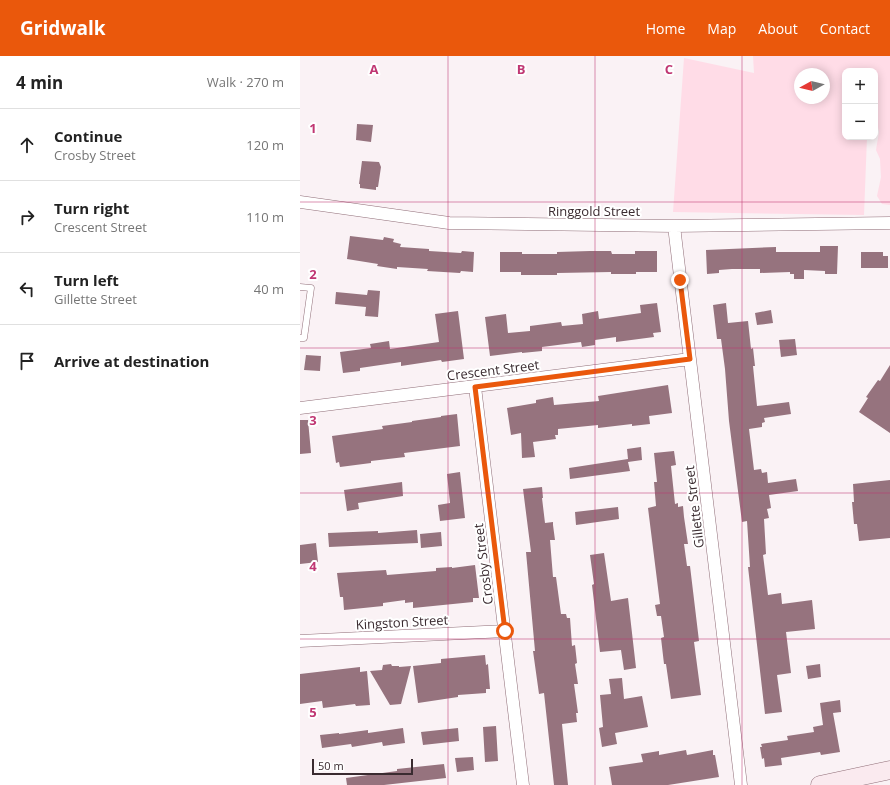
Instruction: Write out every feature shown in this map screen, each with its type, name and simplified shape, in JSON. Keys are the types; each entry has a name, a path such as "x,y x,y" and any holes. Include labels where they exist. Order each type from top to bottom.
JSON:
{"street":[{"name":"Ringgold Street","path":"300,202 449,223 674,226 890,224"},
{"name":"Gillette Street","path":"674,226 741,785"},
{"name":"Crescent Street","path":"300,408 690,359"},
{"name":"Crosby Street","path":"475,387 523,785"},
{"name":"Kingston Street","path":"300,641 505,631"},
{"path":"820,785 880,776"}],"lane":[{"path":"300,287 311,288 304,338 300,338"}],"shaded area":[{"path":"753,56 890,56 890,205 882,204 877,196 881,177 880,159 876,150 879,132 878,68 842,68 842,140 867,140 864,215 673,212 684,58 754,73"}],"building":[{"path":"357,124 373,125 371,142 356,140"},
{"path":"362,161 379,162 381,167 378,187 376,187 376,190 360,188 359,184"},
{"path":"350,236 383,240 384,237 394,239 393,242 401,244 400,247 429,249 429,251 461,253 462,251 474,252 473,272 461,271 460,273 427,271 428,269 397,267 397,269 347,259"},
{"path":"820,246 838,246 837,274 825,274 825,271 804,270 804,279 794,279 794,274 790,274 790,272 760,273 760,269 732,269 719,270 719,273 707,274 706,250 776,247 776,252 820,252"},
{"path":"611,251 612,254 635,254 635,251 657,251 657,272 636,272 636,274 611,274 611,272 521,275 521,272 500,272 500,252 522,252 522,254 557,254 557,252"},
{"path":"861,252 883,252 883,256 888,256 888,268 861,268"},
{"path":"368,290 380,291 378,317 365,316 366,307 335,304 336,292 367,295"},
{"path":"657,303 661,332 653,333 654,337 616,342 616,337 595,340 595,345 582,347 581,342 542,347 542,351 490,356 485,317 506,314 508,333 530,331 530,326 561,322 562,326 583,324 582,314 598,311 599,319 641,313 640,305"},
{"path":"726,303 728,323 748,321 751,349 753,348 755,366 753,366 757,406 789,402 791,414 764,418 765,422 762,423 762,427 749,429 754,470 761,469 762,473 767,472 768,483 796,479 798,491 769,495 771,508 767,509 769,518 764,519 766,554 763,555 768,595 781,593 782,604 812,600 815,629 786,632 791,673 777,675 782,712 765,714 748,567 750,567 747,521 742,522 729,421 721,339 717,339 713,305"},
{"path":"771,310 773,323 757,325 755,313"},
{"path":"458,311 464,359 442,362 441,360 401,366 401,362 360,368 360,371 343,373 340,352 371,348 370,344 389,341 390,349 439,342 435,314"},
{"path":"795,339 797,355 781,357 779,340"},
{"path":"306,355 321,356 320,371 304,370"},
{"path":"890,365 890,433 859,412 868,398 866,397 878,380 880,381"},
{"path":"668,385 672,413 649,416 650,424 632,426 632,424 598,428 598,425 558,429 558,435 555,435 556,439 533,442 535,457 522,458 521,433 511,435 507,408 536,403 536,400 553,397 554,405 599,401 598,396"},
{"path":"457,414 460,446 404,453 405,457 371,461 371,463 340,467 339,462 336,463 332,436 383,429 382,426"},
{"path":"300,420 308,420 311,453 300,454"},
{"path":"641,447 642,460 628,462 630,471 570,479 569,468 628,459 627,449"},
{"path":"674,451 676,465 671,466 675,504 678,503 678,507 683,506 688,544 684,544 687,566 690,566 699,641 694,642 701,695 671,699 666,664 664,664 661,638 664,637 661,616 657,616 655,605 660,604 648,508 656,506 654,482 657,482 654,453"},
{"path":"460,472 465,518 440,521 438,505 450,503 447,474"},
{"path":"890,480 890,538 859,541 857,524 854,524 852,502 854,502 853,484"},
{"path":"402,482 403,496 358,503 359,509 347,511 344,490"},
{"path":"542,487 545,523 553,522 555,540 550,540 553,577 556,577 561,614 566,614 567,618 570,618 572,646 575,645 577,663 575,664 578,684 574,684 578,713 576,713 577,722 562,724 568,785 554,785 544,693 539,694 533,651 535,651 526,552 531,552 523,489"},
{"path":"618,507 619,519 576,525 575,512"},
{"path":"417,530 418,543 329,547 328,533 378,531 378,533"},
{"path":"441,532 442,546 421,548 420,534"},
{"path":"316,543 318,562 300,564 300,545"},
{"path":"604,553 611,601 628,598 636,668 624,670 621,650 600,652 590,555"},
{"path":"475,565 479,598 473,598 473,602 413,608 413,602 405,603 405,600 383,603 383,606 344,610 343,597 340,597 337,573 386,570 387,575 436,571 436,568 452,568"},
{"path":"485,655 486,665 488,664 490,689 486,689 486,693 458,695 458,697 418,703 413,666 441,663 441,659"},
{"path":"391,664 392,666 399,667 411,666 401,704 390,705 370,671 382,670 383,665"},
{"path":"820,664 821,677 808,679 806,666"},
{"path":"360,667 360,672 367,671 370,705 356,706 355,704 323,708 322,701 300,704 300,674"},
{"path":"622,678 624,699 642,696 648,727 615,733 617,744 602,747 599,728 603,727 600,695 611,694 609,679"},
{"path":"840,700 841,712 833,713 840,752 821,755 820,752 781,758 782,765 765,767 764,758 762,759 761,744 788,740 787,736 814,732 813,727 823,725 820,703"},
{"path":"496,726 498,761 485,762 483,727"},
{"path":"403,728 405,743 383,746 382,742 352,747 351,744 322,748 320,735 368,730 368,733"},
{"path":"458,728 459,741 423,745 421,732"},
{"path":"686,750 687,755 713,750 719,777 668,785 612,785 609,767 643,762 641,754 659,751 659,755"},
{"path":"473,757 474,770 457,772 455,758"},
{"path":"444,764 446,778 384,785 347,785 346,778 397,771 397,769"}],"route":[{"path":"505,631 475,387 690,359 680,280"}]}
